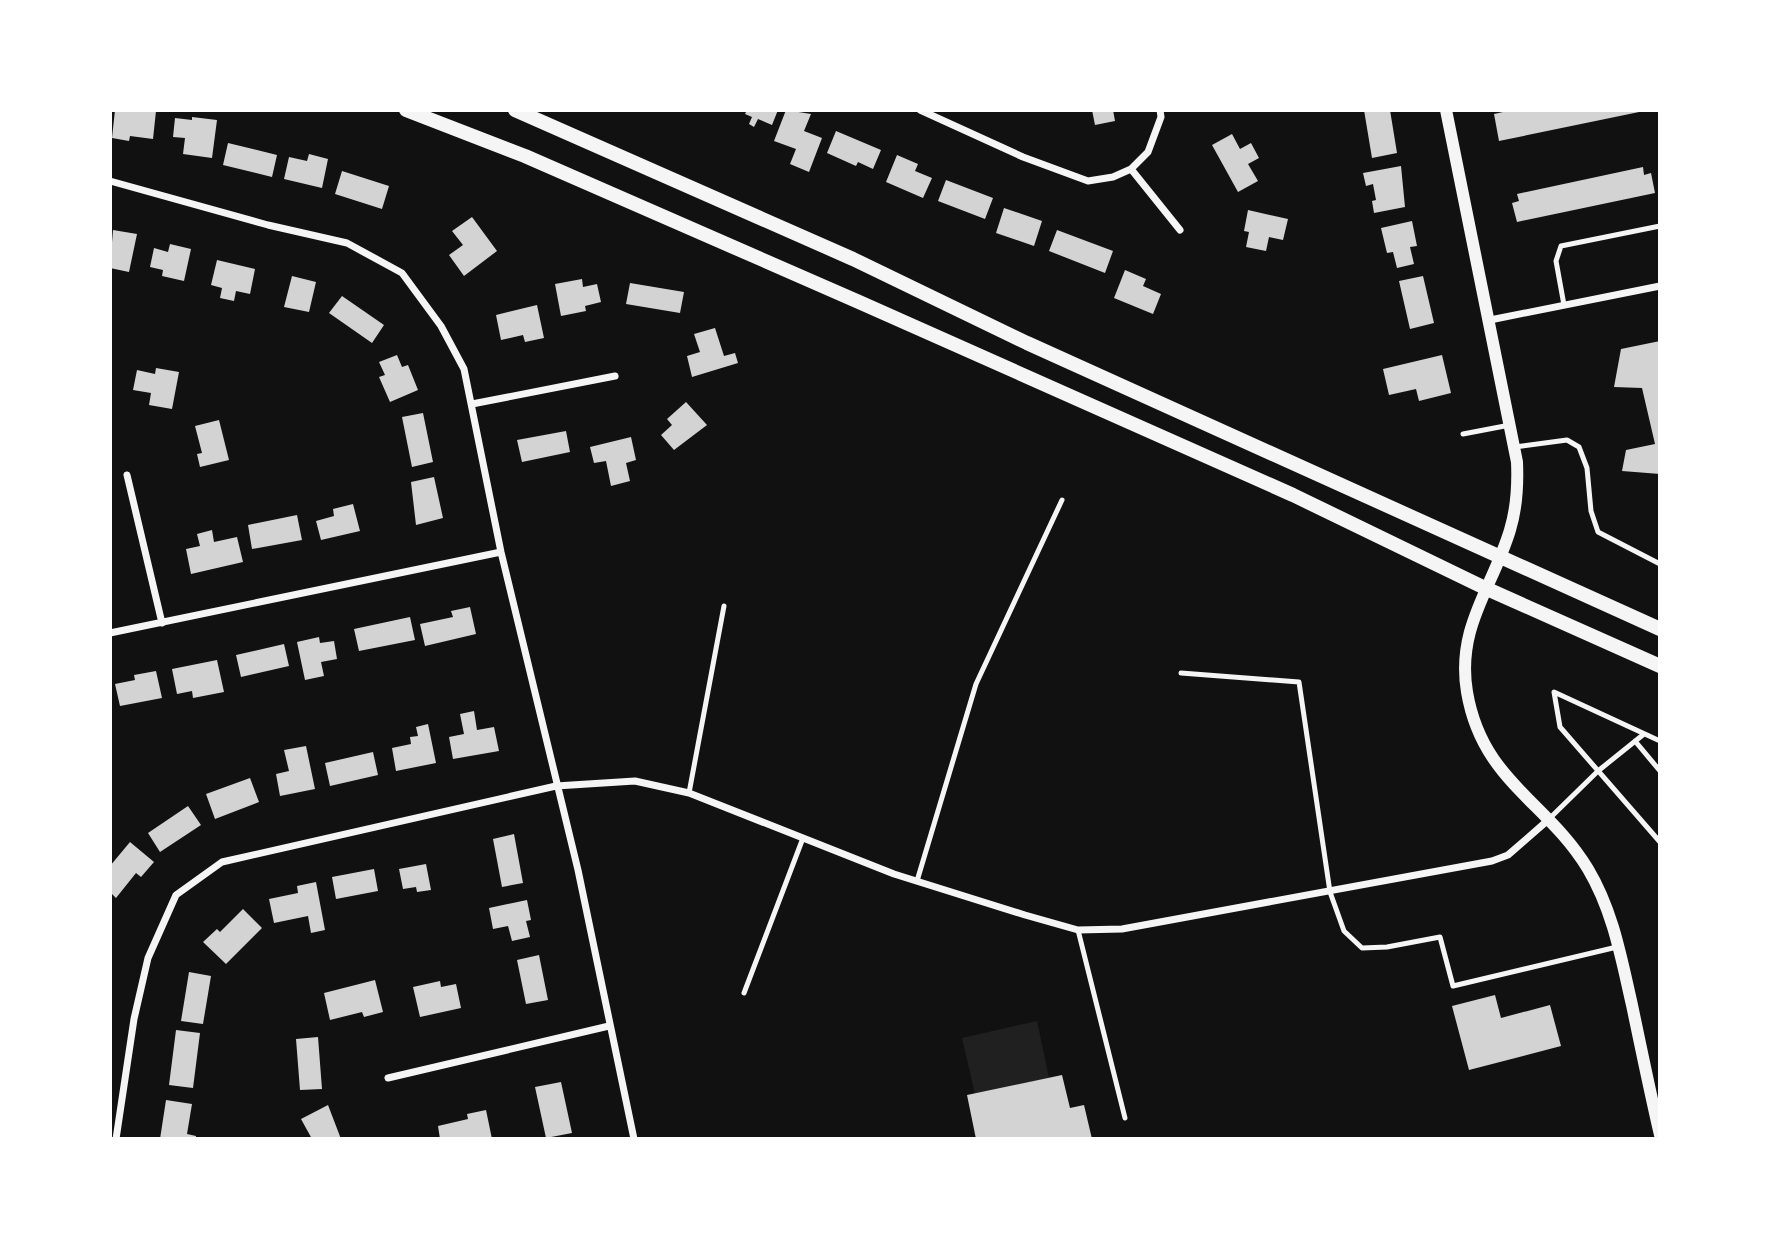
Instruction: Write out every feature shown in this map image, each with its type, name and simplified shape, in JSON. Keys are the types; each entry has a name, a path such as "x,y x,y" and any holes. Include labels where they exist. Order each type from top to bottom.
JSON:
{"main road":[{"path":"406,110 525,156 872,307 1293,495 1485,588 1660,666"},
{"path":"515,110 853,259 1027,343 1660,629"}],"street":[{"path":"920,110 1023,157 1088,181 1113,177 1131,169 1148,152 1161,117 1160,110"},
{"path":"1446,110 1515,447 1518,485 1515,508 1500,556 1474,611 1467,642 1466,690 1480,738 1492,760 1507,780 1573,847 1588,869 1611,917 1620,947 1660,1135"},
{"path":"1131,169 1180,230"},
{"path":"110,181 268,225 347,243 402,273 442,326 464,369 502,552 578,870 634,1139"},
{"path":"1490,320 1660,286"},
{"path":"472,404 615,376"},
{"path":"127,475 162,623"},
{"path":"110,634 502,552"},
{"path":"116,1139 134,1019 148,958 176,895 222,862 556,786 635,781 689,793 917,881 1078,930 1122,929 1492,861 1508,855 1547,821"},
{"path":"388,1078 609,1026"}],"lane":[{"path":"1564,305 1556,261 1561,246 1660,226"},
{"path":"1463,434 1510,425"},
{"path":"1515,447 1567,440 1579,447 1587,468 1591,511 1598,532 1660,564"},
{"path":"917,881 976,684 1062,500"},
{"path":"689,793 723,606"},
{"path":"1181,673 1299,682 1330,892 1344,931 1362,948 1388,947 1440,937 1453,986 1620,947"},
{"path":"1660,741 1554,692 1560,727 1660,842"},
{"path":"1547,821 1598,771 1644,734"},
{"path":"1635,741 1660,771"},
{"path":"744,993 803,838"},
{"path":"1078,930 1125,1118"}],"shaded area":[{"path":"1037,1021 1049,1078 975,1094 962,1038"}],"building":[{"path":"115,110 156,111 153,139 130,136 129,141 112,138"},
{"path":"747,110 778,110 772,125 758,119 754,127 749,124 752,117 745,114"},
{"path":"786,110 811,114 804,131 822,138 809,172 790,164 796,149 774,141"},
{"path":"1092,110 1113,110 1115,121 1095,125"},
{"path":"1364,110 1390,110 1397,153 1372,158"},
{"path":"1512,110 1644,111 1499,141 1494,114"},
{"path":"192,117 217,120 212,158 183,154 185,138 173,137 175,118 192,120"},
{"path":"836,131 881,150 873,169 858,162 856,166 827,153"},
{"path":"1232,134 1240,149 1251,143 1259,158 1248,164 1258,181 1238,192 1212,145"},
{"path":"228,143 277,155 272,177 223,165"},
{"path":"309,154 328,159 322,188 284,179 289,157 307,161"},
{"path":"897,155 918,164 915,171 932,178 923,198 886,182"},
{"path":"1401,166 1405,207 1374,213 1372,201 1376,200 1373,184 1366,186 1363,173"},
{"path":"1643,167 1644,175 1651,173 1655,193 1517,222 1512,203 1519,201 1517,194"},
{"path":"342,171 389,186 382,209 335,194"},
{"path":"946,180 993,198 985,219 938,201"},
{"path":"1004,208 1042,221 1034,246 996,233"},
{"path":"1248,210 1288,219 1283,240 1269,237 1266,251 1246,247 1249,232 1244,231"},
{"path":"472,217 497,251 464,276 449,255 463,245 452,231"},
{"path":"1412,221 1417,246 1410,247 1414,264 1397,268 1393,252 1387,253 1381,228"},
{"path":"113,230 137,234 129,272 110,268"},
{"path":"1057,230 1113,251 1105,273 1049,251"},
{"path":"170,244 191,249 184,281 162,276 163,270 150,267 154,248 168,252"},
{"path":"217,260 255,269 250,294 236,291 234,301 220,298 222,288 211,285"},
{"path":"1125,270 1146,279 1143,286 1161,294 1153,314 1114,298"},
{"path":"292,276 316,282 309,312 284,307"},
{"path":"1423,276 1434,323 1410,329 1399,281"},
{"path":"582,279 583,287 597,284 601,302 585,306 586,311 561,316 555,284"},
{"path":"630,283 684,292 680,313 626,304"},
{"path":"342,296 384,325 372,343 329,313"},
{"path":"537,305 544,338 525,342 523,335 501,340 496,315"},
{"path":"715,328 724,356 735,353 738,363 692,377 687,356 700,352 694,334"},
{"path":"1660,341 1660,474 1622,471 1626,450 1655,444 1642,388 1614,387 1621,349"},
{"path":"397,355 402,367 408,365 418,390 390,402 379,377 385,375 379,362"},
{"path":"1442,355 1451,393 1419,401 1416,389 1389,395 1383,369"},
{"path":"156,368 179,372 172,409 149,405 151,393 133,390 137,370 155,374"},
{"path":"686,402 707,425 674,450 661,435 672,425 667,419"},
{"path":"423,413 433,462 412,467 402,417"},
{"path":"219,420 229,460 200,467 197,454 202,453 195,426"},
{"path":"566,431 570,452 522,462 517,440"},
{"path":"631,437 636,460 626,463 630,481 611,486 606,461 594,463 590,447"},
{"path":"434,477 443,518 416,525 411,482"},
{"path":"353,504 360,531 321,540 316,521 334,516 333,509"},
{"path":"297,515 302,540 252,549 248,525"},
{"path":"212,530 214,542 237,537 243,562 191,574 186,549 200,546 197,534"},
{"path":"470,607 476,634 425,646 420,624 453,617 451,611"},
{"path":"410,617 415,640 359,651 354,629"},
{"path":"319,637 320,643 334,641 337,659 321,662 324,676 305,680 297,642"},
{"path":"284,644 289,666 241,677 236,655"},
{"path":"217,660 224,692 193,698 192,691 177,694 172,669"},
{"path":"156,671 162,698 120,706 115,684 135,680 134,675"},
{"path":"474,711 477,730 494,727 499,751 453,759 449,737 464,734 460,714"},
{"path":"428,724 436,763 396,771 392,748 411,744 410,737 418,736 416,727"},
{"path":"306,746 315,789 280,796 276,774 289,771 284,750"},
{"path":"373,752 378,775 330,786 325,763"},
{"path":"250,778 259,802 215,819 206,794"},
{"path":"188,806 201,825 160,852 148,833"},
{"path":"514,834 523,883 502,887 493,839"},
{"path":"130,842 154,862 141,877 136,873 116,898 110,892 110,866"},
{"path":"426,864 431,890 417,892 416,887 403,889 399,869"},
{"path":"374,869 378,891 336,899 332,877"},
{"path":"316,882 325,930 311,933 308,916 274,923 269,899 298,893 297,886"},
{"path":"527,900 531,920 526,921 530,937 512,941 508,926 493,929 489,908"},
{"path":"243,909 262,928 226,964 203,942 217,929 220,932"},
{"path":"539,955 548,1000 526,1004 517,960"},
{"path":"189,972 211,976 203,1024 181,1021"},
{"path":"375,980 383,1012 364,1017 362,1012 330,1020 324,993"},
{"path":"440,981 441,987 456,984 461,1008 420,1017 413,987"},
{"path":"1495,995 1501,1018 1550,1005 1561,1046 1469,1070 1452,1006"},
{"path":"176,1030 200,1033 193,1088 169,1085"},
{"path":"318,1037 322,1089 300,1090 296,1039"},
{"path":"1062,1075 1070,1108 1084,1105 1092,1139 976,1139 967,1095"},
{"path":"561,1082 572,1133 546,1138 535,1087"},
{"path":"166,1100 192,1104 187,1134 196,1136 196,1139 160,1139"},
{"path":"328,1105 341,1139 312,1139 301,1119"},
{"path":"486,1110 492,1139 440,1139 438,1126 468,1119 467,1114"}]}
